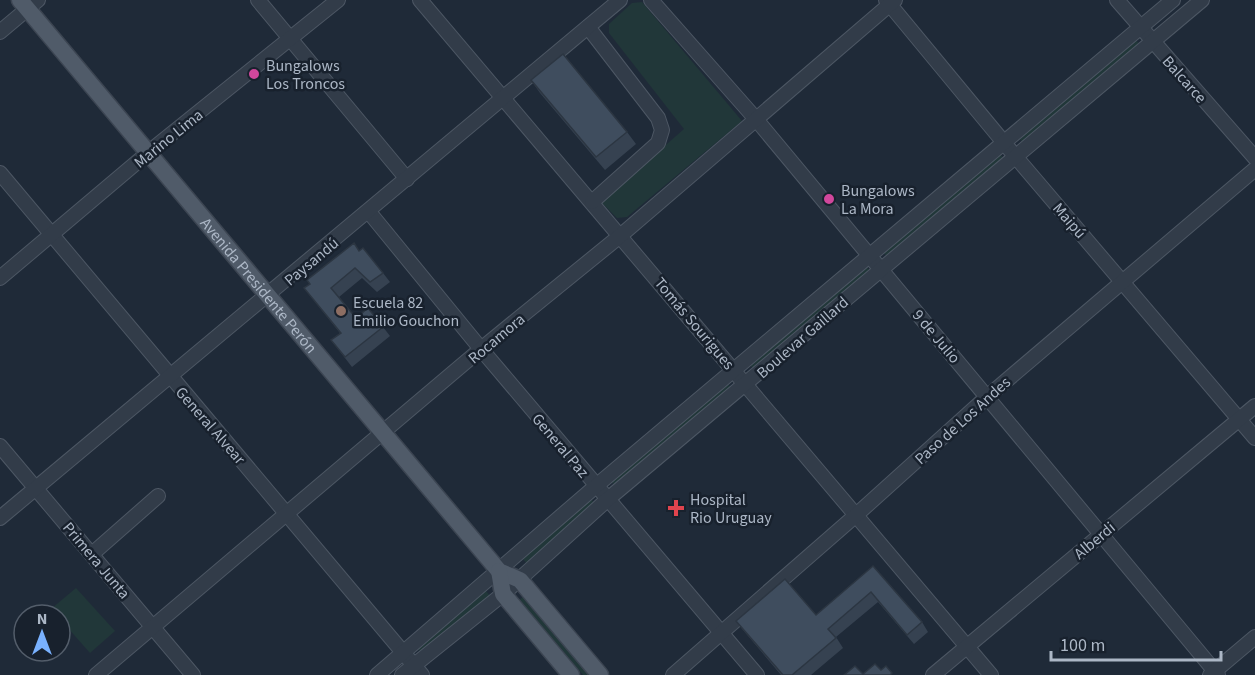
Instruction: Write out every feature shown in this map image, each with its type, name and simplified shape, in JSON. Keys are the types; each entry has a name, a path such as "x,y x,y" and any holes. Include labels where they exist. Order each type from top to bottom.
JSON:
{"main road":[{"name":"Avenida Presidente Perón","path":"28,3 149,152 499,572 503,594 571,675"},
{"name":"Avenida Presidente Perón","path":"499,572 520,580 600,675"}],"street":[{"path":"258,0 407,179"},
{"name":"Marino Lima","path":"0,278 149,152 338,0"},
{"name":"Tomás Sourigues","path":"420,0 991,675"},
{"name":"Paysandú","path":"0,518 169,376 269,296 620,0"},
{"name":"9 de Julio","path":"651,0 755,118 1101,534 1214,674"},
{"name":"Balcarce","path":"1117,0 1255,158"},
{"name":"Boulevar Gaillard","path":"377,675 596,486 1173,0"},
{"name":"Boulevar Gaillard","path":"402,675 418,670 608,499 747,385 881,269 1202,0"},
{"name":"Rocamora","path":"96,675 481,349 620,236 890,1"},
{"name":"Maipú","path":"890,1 1015,156 1255,438"},
{"path":"0,32 28,3"},
{"path":"588,27 657,118 663,130 658,143 592,202"},
{"name":"Paso de Los Andes","path":"673,675 987,397 1255,169"},
{"name":"General Alvear","path":"0,173 418,670"},
{"name":"General Paz","path":"369,212 481,349 757,675"},
{"name":"Alberdi","path":"933,675 1255,406"},
{"name":"Primera Junta","path":"0,446 193,675"},
{"path":"92,554 158,496"},
{"path":"1214,674 1255,637"}],"green space":[{"path":"642,2 742,121 627,217 617,218 601,202 684,129 609,33 609,24 632,3"},
{"path":"1135,39 1141,46 1025,145 1019,138"},
{"path":"999,153 1005,160 889,259 883,252"},
{"path":"866,266 872,273 756,372 750,365"},
{"path":"727,383 733,390 618,488 611,481"},
{"path":"590,498 596,505 528,565 522,558"},
{"path":"76,588 115,631 90,653 72,633 72,603 58,603"},
{"path":"486,591 492,598 424,656 418,649"},
{"path":"524,596 591,675 583,675 519,600"}],"building":[{"path":"563,54 627,132 596,157 531,80"},
{"path":"354,243 359,251 363,248 383,273 370,282 355,268 331,288 356,318 368,308 383,327 345,357 331,340 341,333 304,288 310,284 307,280"},
{"path":"873,566 922,622 907,635 871,592 828,629 836,638 792,675 783,675 736,621 785,579 816,615"},
{"path":"875,664 881,670 886,666 892,673 890,675 844,675 855,666 863,674"}],"place":[{"name":"Bungalows Los Troncos","path":"254,74"},
{"name":"Bungalows La Mora","path":"829,199"},
{"name":"Escuela 82 Emilio Gouchon","path":"341,311"},
{"name":"Hospital Rio Uruguay","path":"676,508"}]}
